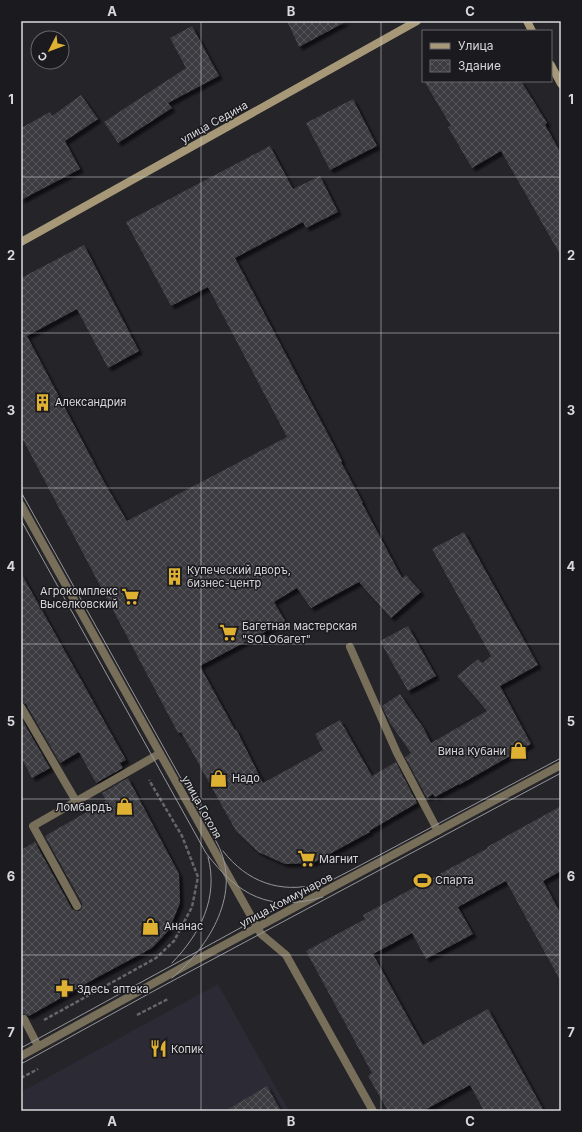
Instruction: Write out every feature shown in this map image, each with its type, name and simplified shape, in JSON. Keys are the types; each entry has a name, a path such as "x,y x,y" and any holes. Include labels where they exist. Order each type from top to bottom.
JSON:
{"main road":[{"name":"улица Седина","path":"21,242 417,21"},
{"path":"527,21 532,30"},
{"path":"552,67 561,84"}],"street":[{"name":"улица Гоголя","path":"21,505 257,928 261,934 286,955 373,1111"},
{"path":"350,647 397,753 438,831"},
{"path":"21,707 76,801"},
{"path":"77,906 33,826 159,754"},
{"name":"улица Коммунаров","path":"21,1056 561,765"},
{"path":"24,1019 38,1046"}],"path":[{"path":"28,1028 156,958 174,941 192,907 198,877 182,836 140,764"},
{"path":"131,1018 168,999"}],"shaded area":[{"path":"218,984 289,1111 21,1111 21,1092"}],"building":[{"path":"287,21 347,21 299,47"},
{"path":"192,26 219,76 168,103 172,108 118,143 104,122 186,68 170,38"},
{"path":"425,82 522,82 547,123 545,125 561,153 561,256 501,151 472,168 448,127 451,126"},
{"path":"81,95 98,119 65,141 80,169 21,200 21,128 50,112 52,116"},
{"path":"353,99 377,146 330,170 306,123"},
{"path":"270,146 293,189 320,176 338,212 306,228 303,222 235,258 402,578 406,575 421,592 391,618 359,582 311,608 297,588 274,602 285,621 200,666 235,730 236,729 263,783 323,750 315,734 340,720 372,776 396,762 417,803 369,831 370,832 313,863 285,864 258,852 236,831 181,732 178,733 21,436 21,278 84,245 139,351 108,368 77,309 27,336 103,480 127,521 287,437 208,287 171,306 126,222"},
{"path":"464,532 538,665 500,686 531,744 459,785 435,797 433,794 427,798 405,757 411,753 390,723 382,706 400,694 424,729 431,743 487,711 457,676 478,659 482,663 491,656 432,549"},
{"path":"21,573 126,760 120,763 123,768 96,783 79,752 60,763 26,704 21,702"},
{"path":"408,626 436,676 408,691 380,641"},
{"path":"21,718 50,768 32,778 21,757"},
{"path":"128,778 179,874 180,903 169,930 152,948 29,1016 21,1014 21,850 35,842 72,909 80,911 82,903 45,836 106,801 102,793"},
{"path":"561,806 561,871 543,881 561,914 561,982 506,881 458,907 473,934 426,959 412,933 373,954 423,1045 488,1009 544,1111 484,1111 470,1085 423,1111 388,1111 368,1076 372,1073 306,951 365,919 363,915 488,848 487,847"},
{"path":"267,1086 281,1111 225,1111"}],"tram line":[{"path":"21,492 217,843 224,862 226,880 224,899 218,917 210,934 199,950 172,978"},
{"path":"21,520 206,853 218,868 243,890 256,897 286,903 323,897"},
{"path":"21,1048 253,921 561,758"},
{"path":"21,1064 161,987 561,773"},
{"path":"223,851 232,862 243,871 265,883 290,887 304,887 318,884"},
{"path":"172,963 191,940 199,928 205,914 211,887 211,872 208,857"}],"place":[{"name":"Александрия","path":"42,402"},
{"name":"Купеческий дворъ, бизнес-центр","path":"174,576"},
{"name":"Агрокомплекс Выселковский","path":"131,597"},
{"name":"Багетная мастерская \"SOLOбагет\"","path":"229,632"},
{"name":"Вина Кубани","path":"519,751"},
{"name":"Надо","path":"219,778"},
{"name":"Ломбардъ","path":"125,807"},
{"name":"Магнит","path":"306,859"},
{"name":"Спарта","path":"422,880"},
{"name":"Ананас","path":"151,926"},
{"name":"Здесь аптека","path":"64,989"},
{"name":"Копик","path":"158,1049"}]}
